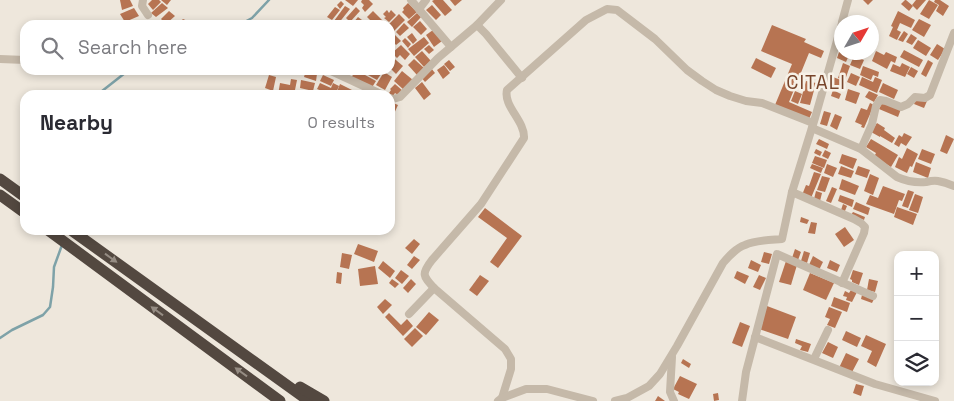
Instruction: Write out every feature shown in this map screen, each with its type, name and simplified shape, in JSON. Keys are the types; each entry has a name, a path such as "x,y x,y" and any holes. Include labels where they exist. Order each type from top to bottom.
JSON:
{"highway":[{"path":"0,179 20,193"},
{"path":"0,195 20,209"},
{"path":"55,235 280,401"},
{"path":"78,235 309,401"},
{"path":"253,360 324,401"}],"street":[{"path":"143,0 142,6 148,15"},
{"path":"411,0 451,47"},
{"path":"419,9 426,0"},
{"path":"395,98 400,97 438,58 477,25 501,0"},
{"path":"844,15 848,0"},
{"path":"500,399 511,369 512,359 505,349 434,288 424,276 426,269 481,204 524,138 523,129 506,98 507,90 586,20 607,9 617,10 655,39 687,70 716,90 738,99 762,103 861,149 897,177 916,182 940,181 954,186"},
{"path":"477,25 522,78"},
{"path":"861,149 872,124 876,106 880,100 901,107 908,104 915,96 925,98 930,95 954,33"},
{"path":"742,401 746,372 782,239 792,192 834,51"},
{"path":"0,59 20,60"},
{"path":"348,75 374,90"},
{"path":"792,192 861,223 864,227 864,233 842,282"},
{"path":"615,401 627,398 649,386 660,374 723,263 734,252 745,245 766,240 782,239"},
{"path":"777,254 873,296"},
{"path":"409,314 434,288"},
{"path":"814,359 828,330"},
{"path":"755,337 814,359 846,374 935,401"},
{"path":"672,355 670,392 674,401"},
{"path":"500,399 526,389 547,389 593,401"}],"building":[{"path":"120,0 130,0 133,6 122,10"},
{"path":"152,0 159,0 161,2 153,10 148,4"},
{"path":"161,0 171,0 167,5"},
{"path":"345,0 358,0 353,6"},
{"path":"362,0 369,0 373,4 365,12 362,8 364,5 361,2"},
{"path":"443,0 452,10 445,16 432,1"},
{"path":"450,0 462,0 455,6"},
{"path":"863,0 873,0 868,5"},
{"path":"905,0 913,6 909,11 901,4"},
{"path":"916,0 926,0 917,10 912,5"},
{"path":"929,0 938,5 929,19 920,14"},
{"path":"935,0 940,0 949,6 943,16 936,11 939,5 934,2"},
{"path":"341,1 344,4 340,9 337,5"},
{"path":"162,3 168,8 156,17 151,13"},
{"path":"408,3 417,12 409,19 402,12"},
{"path":"432,5 441,15 436,20 426,10"},
{"path":"345,6 350,9 341,20 335,20"},
{"path":"335,7 340,10 332,20 327,17"},
{"path":"356,7 360,11 352,20 346,18"},
{"path":"134,8 139,16 130,20 124,20 120,14"},
{"path":"387,10 389,13 391,10 396,15 391,20 386,20 383,14"},
{"path":"169,11 175,16 170,20 161,19"},
{"path":"373,11 382,20 370,20 367,17"},
{"path":"898,11 915,20 911,28 900,23 897,30 901,32 897,40 889,36 893,27 891,26"},
{"path":"417,13 421,17 412,27 407,22"},
{"path":"399,14 405,20 395,30 395,20 393,20"},
{"path":"919,19 931,25 924,37 912,30"},
{"path":"420,21 427,29 421,35 413,27"},
{"path":"404,23 409,28 400,36 396,32"},
{"path":"772,25 806,39 804,42 824,51 821,58 809,53 789,102 812,112 809,119 775,105 792,64 761,51"},
{"path":"433,30 442,41 434,47 426,35"},
{"path":"904,31 908,34 903,42 898,40"},
{"path":"412,33 417,40 413,44 407,37"},
{"path":"911,34 917,38 912,45 906,42"},
{"path":"395,35 401,41 395,44"},
{"path":"424,37 429,43 414,56 408,49"},
{"path":"405,38 411,44 408,48 402,41"},
{"path":"918,40 931,48 926,56 913,48"},
{"path":"937,44 945,49 938,60 930,55"},
{"path":"401,45 410,54 405,60 400,55 397,58 395,50"},
{"path":"429,45 434,50 429,54 424,49"},
{"path":"904,50 923,60 919,67 900,57"},
{"path":"422,51 431,61 424,67 415,57"},
{"path":"879,52 884,55 886,52 897,57 895,63 891,61 887,69 872,61 879,60"},
{"path":"756,58 776,68 771,78 751,68"},
{"path":"395,59 403,66 395,73"},
{"path":"414,59 424,68 417,75 408,65"},
{"path":"449,60 455,67 450,71 444,64"},
{"path":"852,60 864,60 860,69 850,65"},
{"path":"928,60 933,63 926,77 921,74"},
{"path":"843,63 850,66 845,80 838,78"},
{"path":"902,63 910,67 905,77 890,71 893,64 900,67"},
{"path":"444,65 450,73 443,79 437,70"},
{"path":"863,66 879,72 878,77 873,75 871,80 860,75"},
{"path":"911,67 918,71 914,78 907,74"},
{"path":"431,68 435,73 425,82 421,77"},
{"path":"402,71 413,80 404,90 394,81"},
{"path":"851,73 860,77 856,86 847,82"},
{"path":"269,75 276,77 273,90 265,88"},
{"path":"305,75 317,75 316,81 304,77"},
{"path":"323,75 334,80 331,86 320,81"},
{"path":"353,75 365,75 376,81 371,89 351,78"},
{"path":"368,75 380,75 377,80"},
{"path":"382,75 392,77 385,90 376,85"},
{"path":"833,77 846,82 843,90 830,85"},
{"path":"862,77 873,82 875,77 882,80 877,93 859,85"},
{"path":"291,79 297,80 295,90 279,90 280,83 290,85"},
{"path":"301,80 315,83 313,90 300,88"},
{"path":"806,81 816,83 810,105 800,103"},
{"path":"422,82 431,94 424,100 415,88"},
{"path":"320,83 331,88 333,83 339,86 337,90 317,89"},
{"path":"883,83 898,90 894,99 879,92"},
{"path":"340,84 352,90 338,90"},
{"path":"395,84 403,91 399,96 395,93 395,90 390,89"},
{"path":"848,89 860,93 856,104 845,100"},
{"path":"833,90 841,94 839,99 831,96"},
{"path":"795,91 802,94 798,104 791,101"},
{"path":"869,91 878,95 874,102 865,97"},
{"path":"917,97 927,101 924,108 914,104"},
{"path":"883,101 901,109 898,117 879,109"},
{"path":"870,103 874,105 864,128 855,122 861,108 867,110"},
{"path":"824,111 831,113 827,126 820,124"},
{"path":"835,114 842,117 837,130 830,126"},
{"path":"877,123 895,138 892,143 871,132"},
{"path":"904,133 912,137 906,146 901,143 899,147 894,144 899,135 902,137"},
{"path":"946,135 954,139 947,154 940,151"},
{"path":"819,139 829,144 827,149 816,144"},
{"path":"871,139 898,155 891,167 874,157 876,153 866,147"},
{"path":"907,148 918,154 907,173 895,167 899,157 902,159"},
{"path":"816,149 822,152 820,156 814,153"},
{"path":"922,149 935,154 931,164 918,159"},
{"path":"825,150 831,153 828,159 822,156"},
{"path":"842,154 857,159 853,169 839,163"},
{"path":"815,156 827,160 824,168 812,163"},
{"path":"916,162 931,168 928,178 913,172"},
{"path":"812,164 823,168 821,173 810,168"},
{"path":"827,164 837,168 833,177 824,173"},
{"path":"841,166 854,171 851,178 838,174"},
{"path":"858,166 870,170 867,178 855,174"},
{"path":"814,172 821,174 811,198 802,195 806,185 809,186"},
{"path":"870,174 879,178 873,195 864,191"},
{"path":"822,176 830,178 825,192 817,190"},
{"path":"842,179 859,186 855,195 839,189"},
{"path":"883,186 905,194 902,201 899,200 894,214 866,204 870,195 878,198"},
{"path":"832,187 837,189 831,203 826,201"},
{"path":"908,190 914,192 908,208 902,206"},
{"path":"816,191 822,193 820,201 814,199"},
{"path":"915,194 923,197 918,213 909,210"},
{"path":"840,195 854,200 852,207 838,201"},
{"path":"856,202 870,208 868,215 853,209"},
{"path":"843,204 847,206 845,211 841,210"},
{"path":"897,207 917,214 913,225 894,217"},
{"path":"485,208 522,236 498,268 490,262 507,238 478,217"},
{"path":"853,212 865,217 864,220 851,215"},
{"path":"801,217 809,220 807,224 800,222"},
{"path":"811,222 817,223 815,234 808,233"},
{"path":"845,227 854,240 844,247 835,234"},
{"path":"414,239 420,244 412,254 405,248"},
{"path":"358,244 378,251 374,262 354,254"},
{"path":"795,249 801,252 798,260 792,258"},
{"path":"804,251 810,253 807,263 801,261"},
{"path":"764,252 772,254 769,264 761,262"},
{"path":"342,253 352,255 349,269 340,267"},
{"path":"414,256 420,260 412,269 407,265"},
{"path":"813,256 823,262 819,270 809,265"},
{"path":"751,260 761,265 758,272 748,268"},
{"path":"830,260 840,265 837,272 827,268"},
{"path":"383,261 395,271 390,278 378,268"},
{"path":"786,261 797,265 791,285 779,282"},
{"path":"375,266 378,284 360,286 358,269"},
{"path":"401,270 409,276 402,284 395,278"},
{"path":"853,270 863,273 859,285 850,279"},
{"path":"737,271 749,276 745,284 734,278"},
{"path":"337,272 342,273 341,284 336,283"},
{"path":"810,273 834,283 826,300 803,290"},
{"path":"480,275 489,281 477,296 469,290"},
{"path":"759,275 766,278 760,290 753,287"},
{"path":"392,279 399,284 395,288 389,283"},
{"path":"411,279 416,284 408,293 403,288"},
{"path":"869,279 878,281 875,292 867,290"},
{"path":"851,290 857,292 852,302 846,300 847,297 843,296 845,291 849,293"},
{"path":"862,295 874,299 872,303 861,299"},
{"path":"834,297 850,303 847,312 831,306"},
{"path":"385,299 392,305 383,314 377,307"},
{"path":"767,306 796,317 788,339 759,329"},
{"path":"829,307 842,312 835,328 827,325 830,319 825,317"},
{"path":"429,312 439,320 426,335 416,327"},
{"path":"389,313 401,325 407,319 413,326 403,336 385,317"},
{"path":"740,322 750,326 742,347 732,343"},
{"path":"415,328 423,336 412,347 404,339"},
{"path":"846,331 861,338 857,347 842,340"},
{"path":"866,335 886,344 876,367 867,362 872,351 861,346"},
{"path":"796,339 811,344 808,352 800,350 802,346 795,343"},
{"path":"828,342 838,347 833,358 822,353"},
{"path":"846,353 859,359 851,374 839,368"},
{"path":"683,359 691,364 689,368 681,363"},
{"path":"680,376 697,384 689,399 678,394 679,392 673,389"},
{"path":"856,384 864,386 861,396 853,393"},
{"path":"718,393 719,400 714,401 713,394"},
{"path":"658,396 665,401 655,401"}],"waterway":[{"path":"248,20 269,0"},
{"path":"103,90 122,75"},
{"path":"0,338 43,315 50,307 54,267 62,245"}],"district":[{"name":"CITALI","path":"816,82"}]}
